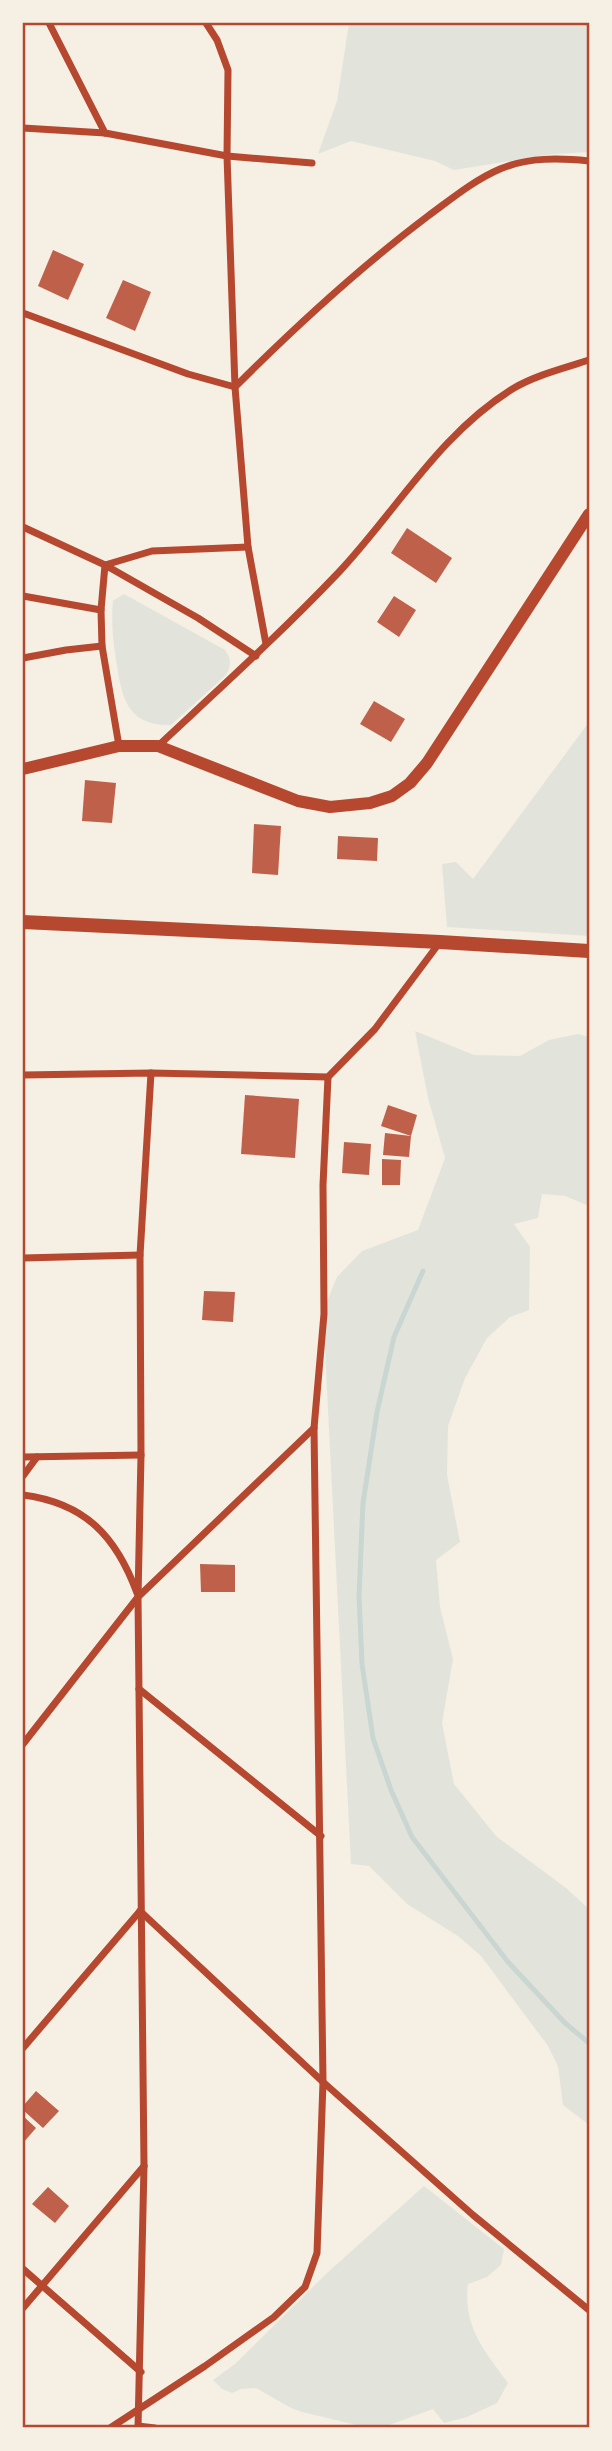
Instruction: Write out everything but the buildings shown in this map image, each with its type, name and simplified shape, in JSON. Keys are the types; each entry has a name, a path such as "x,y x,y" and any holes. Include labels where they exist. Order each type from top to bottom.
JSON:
{"main road":[{"path":"23,922 589,951"}],"street":[{"path":"49,23 105,133"},
{"path":"206,23 217,40 228,70 227,156 235,387 248,547 266,644"},
{"path":"23,128 105,133 227,156 312,163"},
{"path":"235,387 280,341 383,250 456,195 500,169 550,158 589,161"},
{"path":"23,313 188,374 235,387"},
{"path":"158,747 257,656 340,571 458,430 486,406 517,386 589,360"},
{"path":"23,768 119,746 158,747 298,801 330,807 370,803 392,796 410,783 427,763 589,514"},
{"path":"23,527 105,565 198,618 257,656"},
{"path":"105,565 152,551 248,547"},
{"path":"105,565 102,646 119,746"},
{"path":"23,596 102,610"},
{"path":"23,658 102,646"},
{"path":"110,2428 274,2317 305,2287 317,2253 323,2082 314,1428 324,1314 323,1185 328,1077 375,1029 440,942"},
{"path":"23,1075 150,1073 328,1077"},
{"path":"150,1073 140,1255 141,1455 138,1597 144,2166 138,2427 155,2428"},
{"path":"23,1258 140,1255"},
{"path":"23,1744 138,1597 314,1428"},
{"path":"23,1457 141,1455"},
{"path":"23,1476 37,1457"},
{"path":"23,1495 44,1498 77,1512 105,1534 126,1563 138,1597"},
{"path":"139,1689 321,1836"},
{"path":"23,2048 140,1911"},
{"path":"140,1911 323,2082 473,2215 589,2311"},
{"path":"23,2308 144,2166"},
{"path":"23,2269 141,2372"}],"shaded area":[{"path":"349,23 589,23 589,152 554,154 454,170 435,161 351,141 318,154 337,101"},
{"path":"124,594 225,650 229,656 230,665 226,675 171,725 156,724 135,715 124,697 116,660 112,616 113,601"},
{"path":"589,722 589,936 447,927 442,864 456,862 473,879"},
{"path":"415,1031 474,1055 520,1056 549,1040 578,1034 589,1037 589,1206 565,1196 542,1194 538,1218 514,1224 530,1247 529,1310 510,1317 487,1338 465,1378 448,1426 447,1475 460,1542 436,1560 440,1607 453,1659 442,1723 454,1784 496,1836 566,1888 589,1909 589,2125 563,2105 558,2066 548,2046 481,1956 458,1936 407,1904 369,1866 351,1864 323,1311 337,1277 362,1251 418,1230 445,1158 428,1098"},
{"path":"424,2186 504,2249 501,2265 487,2277 468,2284 467,2299 477,2337 508,2383 497,2403 467,2417 444,2423 433,2409 381,2428 302,2412 256,2388 232,2393 222,2389 213,2380 235,2364 327,2273"}],"waterway":[{"path":"423,1271 394,1337 377,1412 363,1503 359,1596 362,1664 373,1738 391,1790 412,1837 508,1962 565,2023 589,2043"}]}
